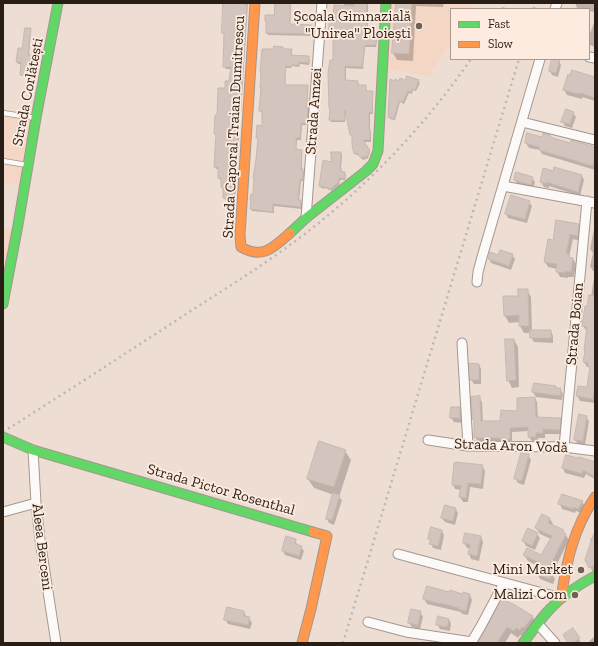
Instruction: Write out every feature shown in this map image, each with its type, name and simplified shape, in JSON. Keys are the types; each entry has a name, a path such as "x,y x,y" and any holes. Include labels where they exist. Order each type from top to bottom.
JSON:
{"street":[{"name":"Strada Corlătești","path":"3,304 58,3"},
{"name":"Strada Caporal Traian Dumitrescu","path":"255,3 240,235 241,247 248,251 257,253 268,250 276,245 306,218"},
{"name":"Strada Amzei","path":"306,218 322,3"},
{"path":"306,218 366,171 373,164 376,158 378,151 386,3"},
{"path":"477,282 482,257 540,60"},
{"path":"522,122 595,140"},
{"path":"503,186 591,202"},
{"name":"Strada Boian","path":"564,447 591,202"},
{"path":"462,343 468,446"},
{"name":"Strada Pictor Rosenthal","path":"3,437 34,450 327,536 302,643"},
{"name":"Strada Aron Vodă","path":"428,440 468,446 564,447 595,451"},
{"name":"Aleea Berceni","path":"34,450 36,503 40,540 56,643"},
{"path":"561,598 565,571 573,541 579,525 595,498"},
{"path":"3,512 36,503"},
{"path":"398,554 561,598 595,585"},
{"path":"523,643 561,598 577,586 595,576"},
{"path":"368,622 406,632 471,643 504,583"},
{"path":"538,624 555,643"}],"lane":[{"path":"3,113 36,118"},
{"path":"3,161 28,165"}],"shaded area":[{"name":"Școala Gimnazială \"Unirea\" Ploiești","path":"388,3 474,3 472,8 450,8 450,44 429,76 383,69"},
{"path":"3,109 31,114 19,186 3,183"},
{"path":"3,227 12,229 3,281"}],"building":[{"path":"223,3 245,3 245,5 247,5 240,111 237,134 239,134 237,156 235,156 234,171 236,171 234,198 223,198 221,178 218,178 218,167 214,167 216,134 214,134 215,115 217,115 218,88 225,88 225,81 229,81 231,67 223,67"},
{"path":"275,3 290,3 290,24 311,25 310,27 314,27 314,34 266,33 265,15 274,15"},
{"path":"355,3 367,3 367,29 369,29 369,37 376,37 376,45 365,45 362,67 345,66 345,80 358,81 358,85 366,85 366,91 373,91 372,113 369,112 370,140 363,140 370,150 368,156 361,158 357,153 354,154 352,135 350,135 345,110 344,121 329,120 330,108 328,73 330,60 333,60 333,34 328,34 330,16 333,16 334,5 354,6"},
{"name":"Școala Gimnazială \"Unirea\" Ploiești","path":"396,3 412,3 409,54 392,53"},
{"path":"25,28 31,28 28,55 37,56 35,76 20,75 21,62 16,62 18,48 22,48"},
{"path":"274,46 283,47 283,49 292,49 291,55 309,56 309,63 299,62 299,65 291,65 291,67 286,66 285,79 285,85 308,85 307,123 301,123 300,138 296,138 296,149 302,150 301,169 303,169 303,179 300,179 298,200 301,200 301,207 273,204 273,212 250,209 250,200 251,194 253,194 253,178 258,138 256,138 257,125 262,126 262,111 259,111 262,49 273,49"},
{"path":"552,60 560,60 556,73 549,71"},
{"path":"572,70 595,77 595,98 580,93 563,90 568,74 570,75"},
{"path":"407,76 419,80 415,90 412,89 411,92 408,91 403,102 399,101 394,119 388,117 390,79 394,81 395,79 399,81 400,78 405,80"},
{"path":"566,109 574,112 570,124 561,122"},
{"path":"527,133 542,137 543,133 550,135 550,137 570,143 571,140 595,147 593,166 539,150 539,147 525,143"},
{"path":"331,152 341,152 340,168 341,172 345,172 345,178 339,178 338,183 329,190 329,188 319,186 323,160 331,162"},
{"path":"554,167 582,175 578,192 547,182 547,184 540,182 543,168 553,171"},
{"path":"516,172 533,177 531,185 514,180"},
{"path":"511,195 530,201 525,219 505,214"},
{"path":"556,220 579,224 578,236 570,234 566,254 569,254 569,257 573,258 571,272 556,272 557,264 544,262 548,239 553,240"},
{"path":"500,250 513,254 509,266 488,259 490,252 498,255"},
{"path":"518,289 528,289 529,326 519,326 519,315 504,316 503,296 518,296"},
{"path":"589,295 595,296 595,387 593,399 576,396 578,386 587,387 590,367 588,366 588,363 583,362 587,327 582,326 585,306 587,306"},
{"path":"530,330 551,330 551,338 530,338"},
{"path":"505,339 514,339 516,380 507,381"},
{"path":"469,363 479,364 479,380 470,380"},
{"path":"534,383 561,388 560,396 532,392"},
{"path":"480,396 481,421 500,421 501,410 517,411 517,398 535,397 536,417 561,418 560,430 543,429 543,433 536,433 536,437 528,437 528,427 510,428 510,439 474,438 474,419 472,419 471,397"},
{"path":"451,407 460,407 460,418 450,418"},
{"path":"579,414 587,416 583,441 574,440"},
{"path":"319,441 346,450 334,487 307,479"},
{"path":"521,453 529,454 522,481 514,479"},
{"path":"566,455 595,462 595,477 583,470 582,474 562,468"},
{"path":"454,463 483,465 481,484 468,483 466,498 459,497 461,486 452,485"},
{"path":"333,493 340,495 332,520 326,519"},
{"path":"562,494 583,501 578,509 573,507 573,509 558,504"},
{"path":"445,505 456,508 453,521 441,518"},
{"path":"542,514 550,518 548,523 564,530 563,532 566,534 549,571 552,573 550,579 536,574 540,563 523,555 527,548 541,555 552,536 535,528"},
{"path":"431,527 442,530 438,546 429,544 431,539 428,539"},
{"path":"528,528 538,533 532,546 522,541"},
{"path":"465,533 481,536 477,556 468,554 470,545 463,543"},
{"path":"594,534 595,565 589,568 585,560"},
{"path":"286,536 296,539 295,544 302,546 299,556 282,551"},
{"path":"427,586 449,592 450,590 462,594 463,592 470,594 466,611 423,599"},
{"path":"502,599 533,616 524,628 522,627 520,630 516,628 514,631 507,627 497,643 478,643"},
{"path":"227,607 244,611 244,616 250,617 248,625 224,620"},
{"path":"411,609 421,611 418,625 408,623"},
{"path":"438,616 449,619 447,627 436,625"},
{"path":"573,628 580,638 573,643 568,643 563,635"}],"railway":[{"path":"504,8 506,3"},
{"path":"534,8 536,3"},
{"path":"3,432 242,278 310,230 336,209 385,163 430,113 470,60"},
{"path":"343,643 519,60"}],"traffic: fast":[{"path":"3,304 58,3"},
{"path":"290,233 306,218 373,164 378,151 386,3"},
{"path":"3,437 33,450 313,532"},
{"path":"523,643 543,617 560,599 595,576"}],"traffic: slow":[{"path":"255,3 240,235 241,247 249,251 262,252 279,243 290,233"},
{"path":"561,598 576,533 587,509 595,497"},
{"path":"302,643 327,536 313,532"}],"place":[{"name":"Școala Gimnazială \"Unirea\" Ploiești","path":"419,26"},
{"name":"Mini Market","path":"581,570"},
{"name":"Malizi Com","path":"575,595"}]}
